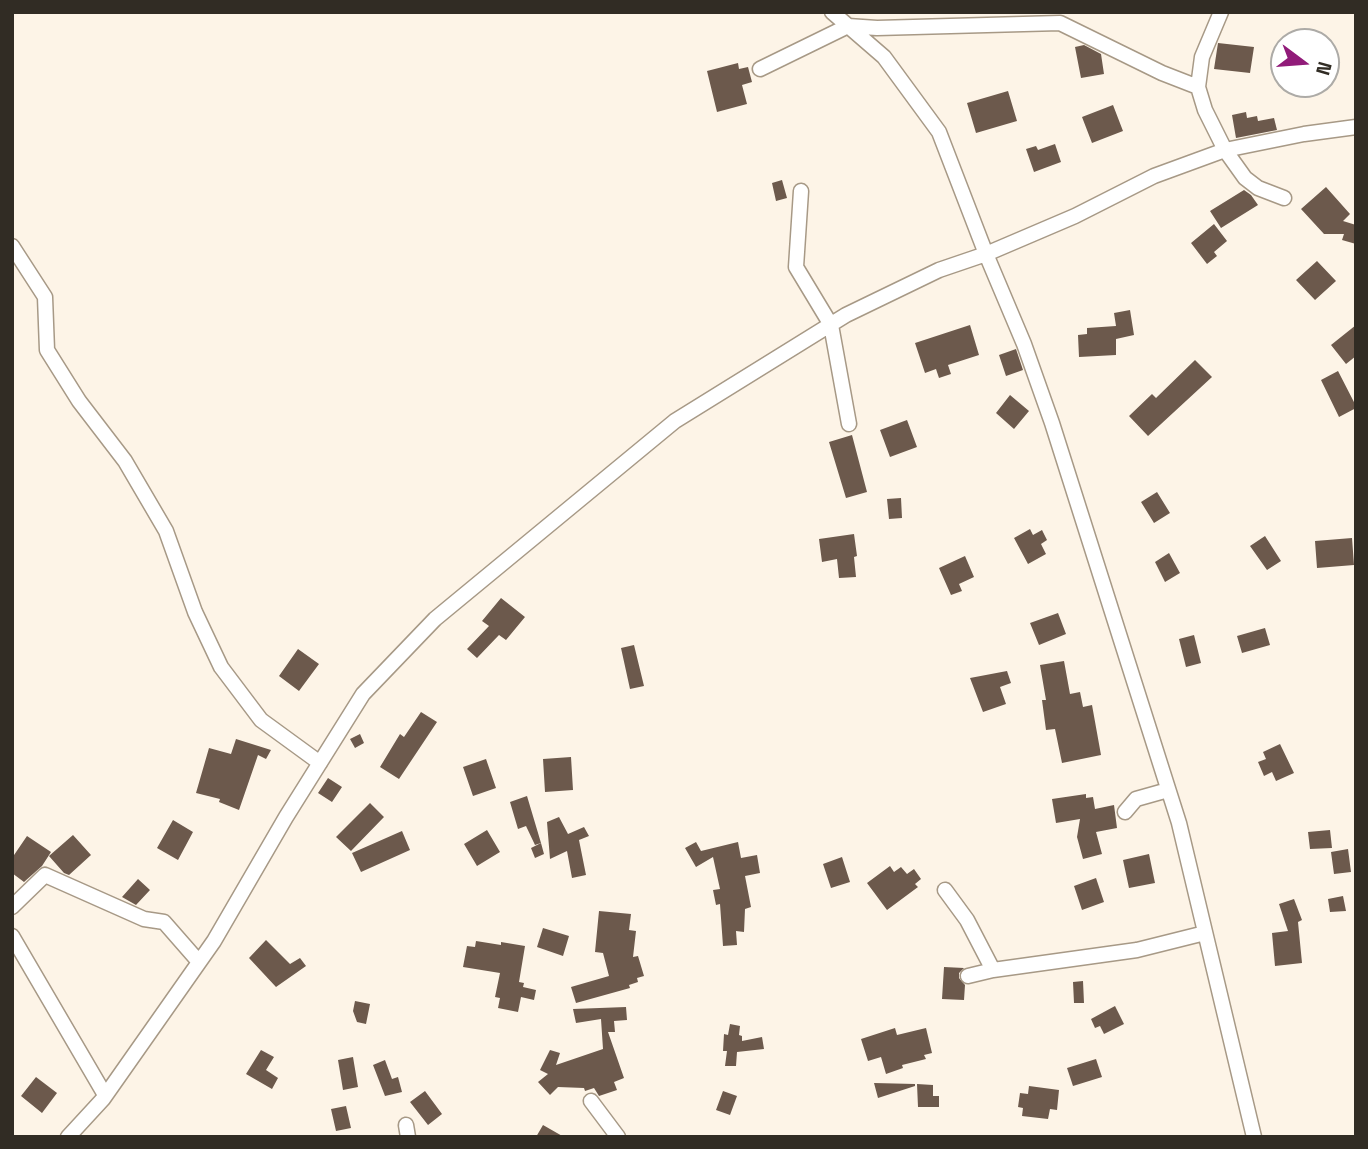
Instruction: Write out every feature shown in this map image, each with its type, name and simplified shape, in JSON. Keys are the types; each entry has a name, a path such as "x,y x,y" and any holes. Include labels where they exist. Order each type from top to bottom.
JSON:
{"street":[{"path":"832,12 884,57 939,132 1024,344 1052,423 1179,823 1254,1137"},
{"path":"1220,12 1202,57 1198,87 1205,110 1225,149 1245,178 1258,188 1283,198"},
{"path":"760,69 848,26 877,28 1060,23 1162,73 1198,87"},
{"path":"68,1137 105,1095 214,941 363,694 435,619 675,421 846,315 939,270 986,254 1075,216 1154,176 1225,149 1356,127"},
{"path":"802,191 796,267 831,325 849,424"},
{"path":"12,246 45,297 47,350 79,401 125,461 166,531 195,612 221,667 261,720 320,763"},
{"path":"1125,812 1136,799 1168,790"},
{"path":"12,907 45,875 144,919 164,922 199,962"},
{"path":"945,890 967,920 993,970"},
{"path":"968,976 993,970 1137,950 1205,933"},
{"path":"12,936 105,1095"},
{"path":"591,1101 618,1137"}],"building":[{"path":"1218,43 1254,47 1250,73 1214,69"},
{"path":"1084,45 1101,54 1104,74 1081,78 1075,47"},
{"path":"738,63 739,69 748,67 752,82 742,85 747,104 717,112 707,71"},
{"path":"1008,91 1017,121 976,133 967,103"},
{"path":"1113,105 1123,131 1092,143 1082,117"},
{"path":"1246,112 1247,118 1257,116 1258,121 1274,118 1277,130 1236,138 1232,115"},
{"path":"1055,144 1061,162 1034,172 1026,149 1036,146 1038,150"},
{"path":"782,180 787,198 776,201 772,183"},
{"path":"1326,187 1350,214 1343,221 1356,225 1356,244 1342,240 1344,234 1324,234 1301,209"},
{"path":"1244,190 1258,205 1221,228 1210,211"},
{"path":"1214,224 1227,241 1214,252 1217,256 1207,264 1191,243"},
{"path":"1317,261 1336,281 1315,300 1296,280"},
{"path":"1130,310 1134,335 1116,339 1116,355 1079,357 1078,335 1087,334 1087,328 1116,326 1114,313"},
{"path":"970,325 979,355 948,365 951,374 939,378 936,369 925,373 915,343"},
{"path":"1356,325 1356,356 1346,364 1331,345"},
{"path":"1016,349 1023,370 1006,376 999,355"},
{"path":"1195,360 1212,377 1148,436 1129,416 1152,394 1156,398"},
{"path":"1338,371 1356,406 1339,417 1321,380"},
{"path":"1010,395 1029,411 1014,429 996,413"},
{"path":"907,420 917,447 890,457 880,430"},
{"path":"852,435 867,492 846,498 829,442"},
{"path":"1157,492 1170,513 1154,523 1141,502"},
{"path":"901,498 902,518 889,519 887,499"},
{"path":"1030,529 1033,535 1042,530 1047,540 1041,544 1046,554 1028,564 1014,538"},
{"path":"854,534 856,577 839,578 837,559 822,562 819,539"},
{"path":"1265,536 1281,561 1267,570 1250,546"},
{"path":"1352,538 1354,565 1317,568 1315,541"},
{"path":"1169,553 1180,573 1165,582 1155,562"},
{"path":"965,556 974,577 959,584 962,591 951,595 939,568"},
{"path":"501,598 525,617 506,640 499,635 477,658 467,649 489,626 482,621"},
{"path":"1058,613 1066,634 1039,645 1030,623"},
{"path":"1265,628 1270,645 1242,653 1237,636"},
{"path":"1194,635 1201,663 1186,667 1179,639"},
{"path":"634,645 644,686 630,689 621,648"},
{"path":"298,649 319,664 299,691 279,676"},
{"path":"1064,661 1070,694 1080,692 1083,707 1092,705 1101,755 1062,763 1055,729 1046,730 1042,700 1046,700 1040,665"},
{"path":"1007,671 1011,683 1000,687 1006,704 983,712 970,678"},
{"path":"421,712 437,722 399,779 380,767 400,734 404,737"},
{"path":"360,734 364,743 355,748 350,739"},
{"path":"236,739 271,750 266,759 258,755 239,810 219,802 220,799 196,793 209,748 231,754"},
{"path":"1280,744 1294,773 1276,781 1272,772 1264,776 1258,762 1266,759 1263,752"},
{"path":"571,757 573,790 545,792 543,759"},
{"path":"486,759 496,788 473,796 463,767"},
{"path":"328,778 342,787 332,802 318,793"},
{"path":"1086,794 1086,798 1093,797 1095,809 1114,805 1117,828 1096,832 1102,854 1083,859 1077,837 1080,819 1056,823 1052,799"},
{"path":"527,796 541,843 535,845 526,826 518,829 510,802"},
{"path":"370,803 384,817 351,851 336,837"},
{"path":"559,817 568,834 584,827 589,836 579,840 586,875 572,878 567,851 550,859 547,822"},
{"path":"173,820 193,832 178,860 157,848"},
{"path":"487,830 500,852 477,866 464,844"},
{"path":"1330,830 1332,848 1310,849 1308,832"},
{"path":"402,831 410,850 361,872 352,853"},
{"path":"73,835 91,855 69,875 49,856"},
{"path":"27,836 51,852 42,866 24,882 12,873 12,858"},
{"path":"696,842 701,851 738,842 741,858 757,855 760,873 745,876 751,907 745,909 744,932 736,931 737,945 723,946 720,904 716,905 713,890 720,889 713,857 696,867 685,848"},
{"path":"541,843 544,854 535,858 531,848"},
{"path":"1348,849 1351,872 1334,874 1331,852"},
{"path":"1149,854 1155,883 1129,888 1123,860"},
{"path":"842,857 850,882 831,888 823,864"},
{"path":"890,866 894,872 901,867 907,874 914,869 921,879 915,884 918,887 887,910 867,883"},
{"path":"1096,878 1104,902 1082,910 1074,886"},
{"path":"138,879 150,890 136,905 122,897"},
{"path":"1343,896 1346,911 1330,912 1328,899"},
{"path":"1294,899 1302,920 1298,922 1302,963 1275,966 1272,933 1288,931 1279,904"},
{"path":"599,911 631,914 629,930 636,931 633,957 638,956 644,976 637,978 638,982 629,985 630,988 576,1003 571,987 609,976 603,953 595,952"},
{"path":"543,928 569,936 563,956 537,947"},
{"path":"266,940 290,964 300,958 306,966 276,987 249,958"},
{"path":"476,941 525,946 519,982 524,983 523,987 536,990 534,1000 521,997 518,1012 498,1008 500,998 495,997 500,973 463,967 467,946 475,947"},
{"path":"944,967 964,968 959,973 959,978 965,985 964,1000 942,999"},
{"path":"1083,981 1084,1003 1074,1003 1073,982"},
{"path":"355,1001 370,1004 366,1024 357,1022 353,1011"},
{"path":"1115,1006 1124,1024 1104,1034 1100,1026 1095,1028 1091,1019"},
{"path":"626,1007 627,1020 614,1021 615,1032 608,1032 624,1078 614,1082 617,1090 599,1096 594,1088 585,1091 584,1088 558,1087 550,1095 538,1082 548,1074 540,1070 550,1050 560,1053 556,1065 603,1049 601,1019 576,1023 573,1009"},
{"path":"730,1024 740,1026 739,1035 742,1036 742,1041 762,1037 764,1049 737,1052 736,1066 725,1066 727,1051 723,1051 724,1034 728,1035"},
{"path":"895,1028 897,1035 926,1028 932,1053 924,1055 926,1059 902,1065 903,1068 886,1074 881,1057 868,1061 861,1039"},
{"path":"261,1050 274,1057 266,1070 278,1078 272,1089 246,1074"},
{"path":"353,1057 358,1087 343,1090 338,1060"},
{"path":"1096,1059 1102,1077 1073,1086 1067,1068"},
{"path":"385,1060 392,1079 398,1077 402,1092 385,1096 373,1065"},
{"path":"36,1077 57,1093 42,1113 21,1096"},
{"path":"874,1083 915,1084 915,1086 878,1098"},
{"path":"917,1084 933,1085 933,1096 939,1096 939,1107 918,1107"},
{"path":"1029,1086 1059,1090 1057,1110 1050,1109 1048,1119 1022,1116 1023,1108 1018,1107 1020,1093 1028,1094"},
{"path":"425,1091 442,1114 428,1125 410,1102"},
{"path":"723,1091 737,1096 730,1115 716,1110"},
{"path":"346,1106 351,1128 336,1131 331,1109"},
{"path":"543,1125 564,1137 536,1137"}]}
